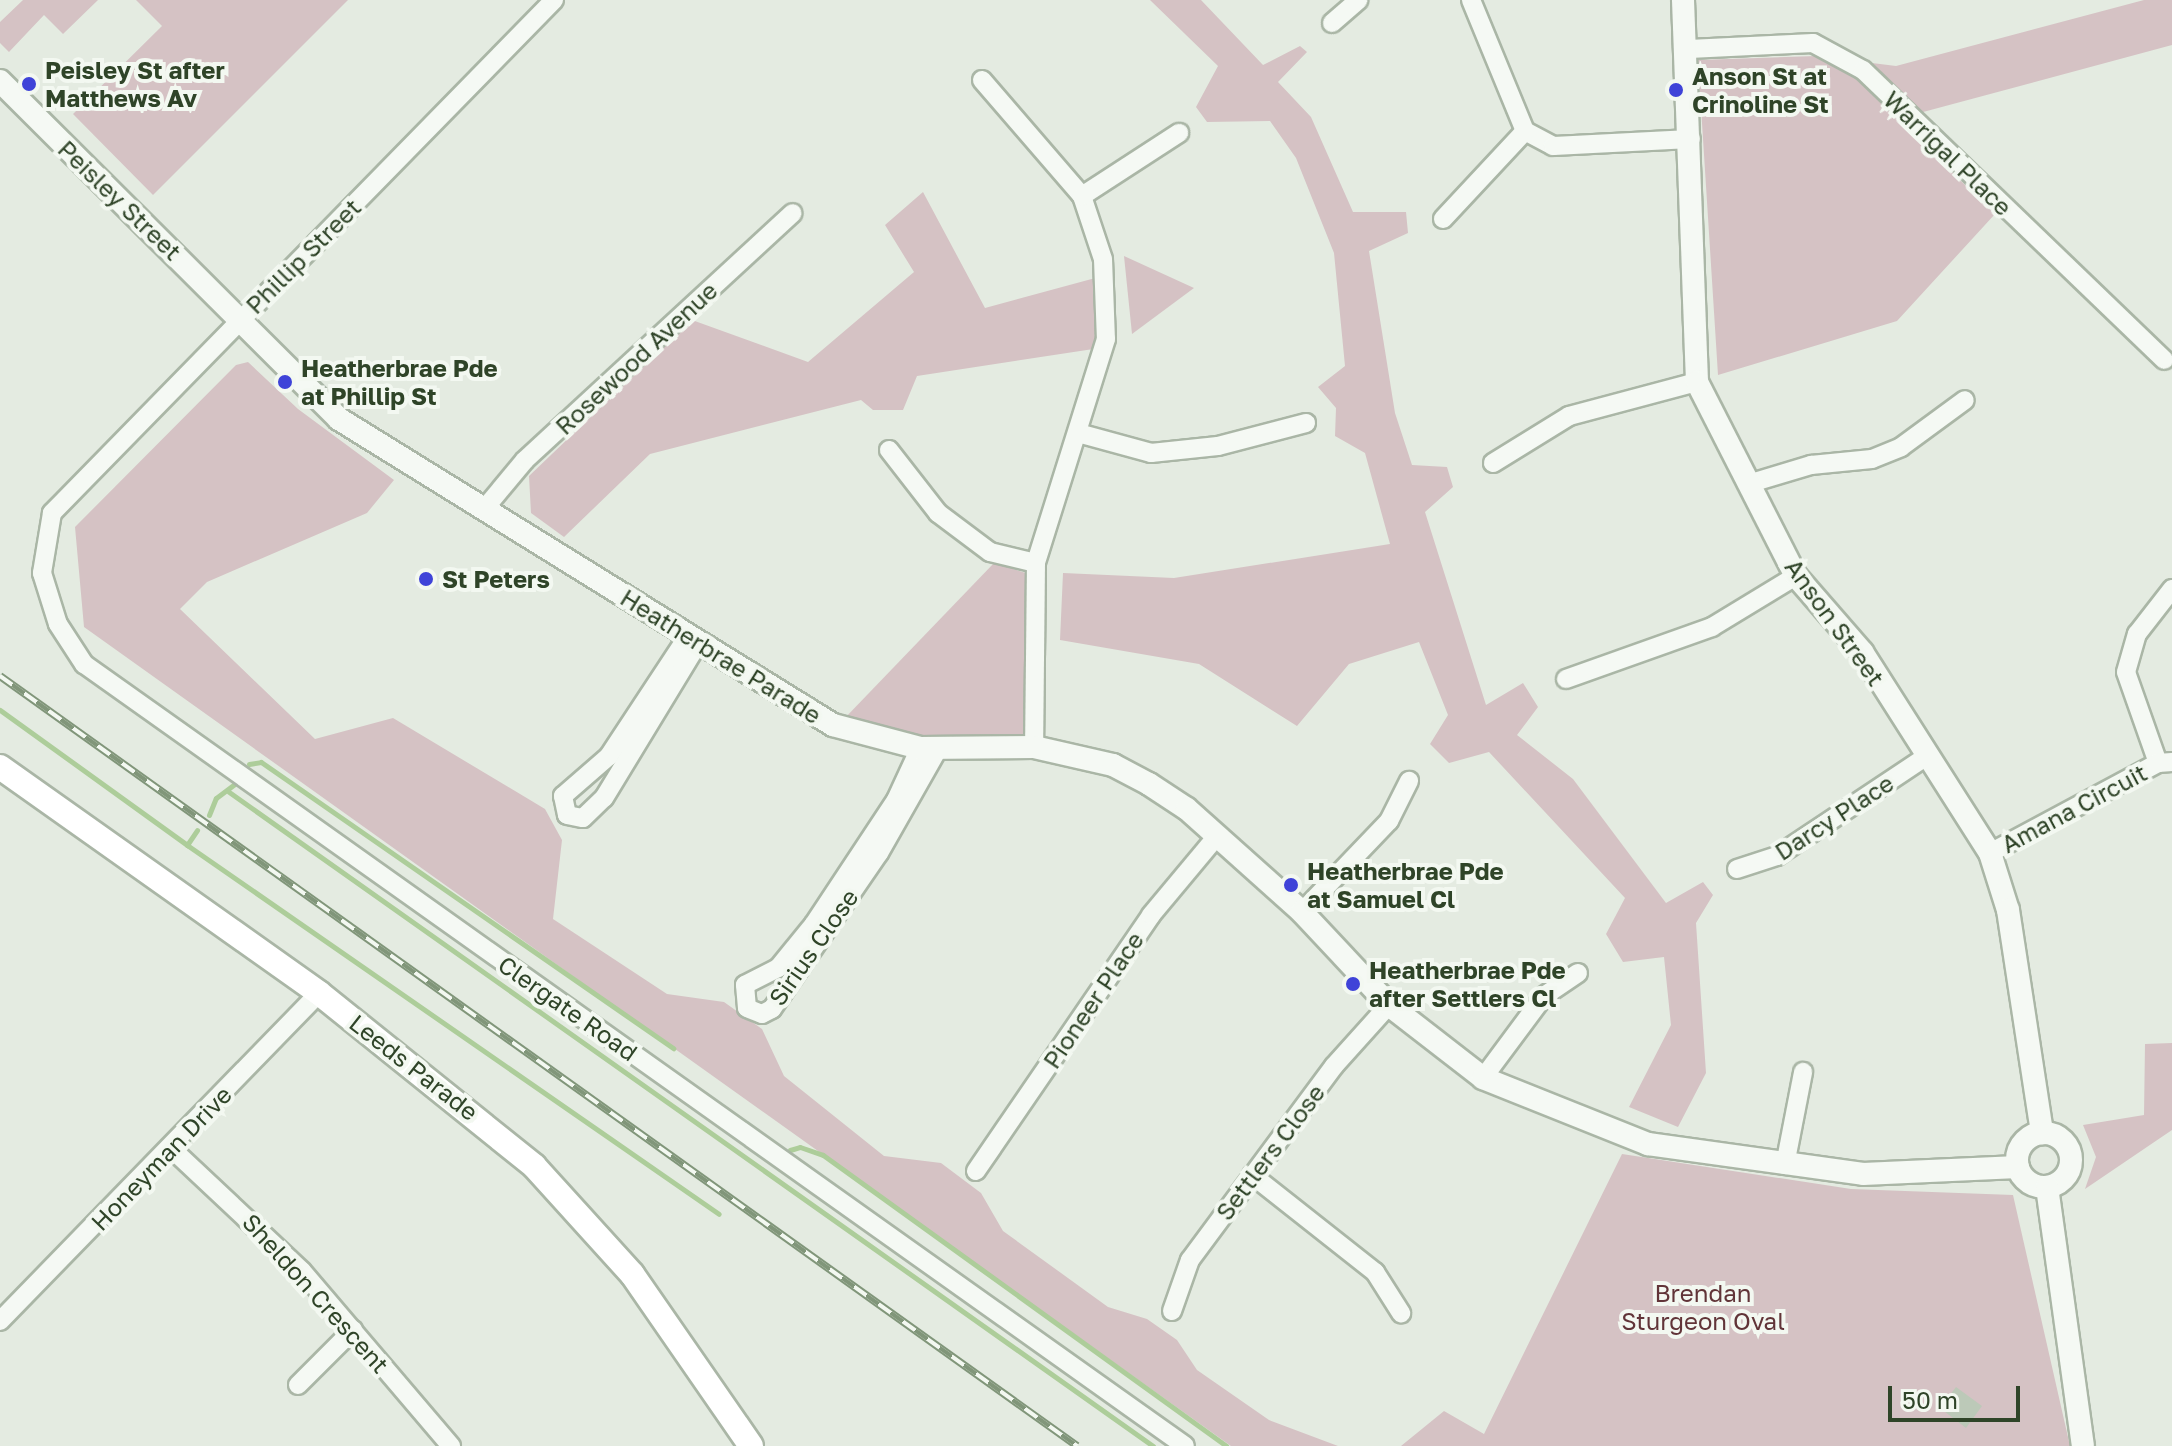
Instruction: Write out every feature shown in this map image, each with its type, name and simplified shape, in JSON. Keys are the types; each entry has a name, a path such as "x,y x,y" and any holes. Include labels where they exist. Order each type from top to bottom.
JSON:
{"main road":[{"name":"Leeds Parade","path":"0,767 319,993 475,1115 592,1226 680,1337 751,1446"}],"street":[{"name":"Phillip Street","path":"52,513 554,0"},
{"path":"1332,23 1358,0"},
{"path":"1471,0 1525,131 1553,146 1691,139"},
{"name":"Anson Street","path":"1683,0 1689,49 1697,382 1796,576 1862,652 1990,853 2008,910 2042,1133"},
{"name":"Warrigal Place","path":"1689,49 1813,43 1863,70 2164,360"},
{"path":"982,80 1082,196 1103,259 1106,339 1036,563 1034,747"},
{"name":"Peisley Street","path":"0,81 241,318"},
{"path":"1443,219 1525,131"},
{"path":"1082,196 1179,133"},
{"name":"Rosewood Avenue","path":"485,508 525,460 793,213"},
{"name":"Heatherbrae Parade","path":"241,318 339,419 833,725 929,749 1034,747 1113,765 1187,809 1302,912 1389,1005 1483,1078 1648,1144 1863,1174 2018,1167"},
{"path":"1493,463 1569,416 1697,382"},
{"path":"1751,483 1811,465 1872,459 1901,447 1965,400"},
{"path":"1078,433 1151,453 1218,446 1306,423"},
{"path":"889,450 938,513 990,552 1036,563"},
{"name":"Clergate Road","path":"52,513 42,573 58,624 84,664 1185,1446"},
{"path":"1566,679 1712,627 1796,576"},
{"name":"Amana Circuit","path":"1990,853 2165,762 2126,672 2137,634 2172,589"},
{"path":"693,639 604,798 583,818 567,815 563,796 609,756 693,639"},
{"name":"Sirius Close","path":"929,749 879,853 772,1009 762,1014 747,1008 745,985 778,968 814,924 929,749"},
{"name":"Darcy Place","path":"1737,869 1777,856 1927,756"},
{"path":"1302,912 1389,821 1409,781"},
{"name":"Pioneer Place","path":"976,1171 1151,915 1218,835"},
{"path":"1483,1078 1544,996 1578,973"},
{"name":"Honeyman Drive","path":"0,1321 172,1149 319,993"},
{"name":"Settlers Close","path":"1172,1311 1190,1260 1252,1175 1389,1005"},
{"path":"1785,1165 1803,1072"},
{"path":"2042,1133 2063,1141 2071,1162 2066,1176 2047,1187 2029,1182 2018,1167 2023,1145 2042,1133"},
{"name":"Sheldon Crescent","path":"172,1149 302,1271 451,1446"},
{"path":"1252,1175 1375,1272 1401,1313"},
{"path":"2047,1187 2083,1446"},
{"path":"298,1385 353,1330"}],"green space":[{"path":"23,0 98,0 63,34 44,15 9,52 0,43 0,22"},
{"path":"136,0 348,0 153,195 73,114 162,26"},
{"path":"1150,0 1201,0 1263,65 1300,46 1307,52 1278,82 1311,117 1353,212 1406,212 1408,233 1369,251 1395,413 1412,465 1447,467 1453,487 1425,512 1486,705 1523,683 1538,707 1517,735 1573,779 1666,903 1703,882 1713,895 1696,923 1706,1073 1678,1127 1629,1107 1671,1025 1664,957 1623,962 1606,934 1625,898 1489,752 1449,763 1430,744 1448,715 1419,642 1349,664 1297,726 1199,664 1060,640 1063,573 1174,578 1390,544 1365,453 1335,436 1336,408 1318,387 1345,366 1334,253 1296,158 1270,121 1207,122 1196,107 1218,66"},
{"path":"2144,0 2172,0 2172,45 1897,119 1995,214 1897,321 1718,375 1698,60 1816,56 1896,66"},
{"path":"923,192 985,308 1099,277 1100,348 917,376 903,410 873,410 861,400 650,454 564,537 531,513 529,476 692,320 808,362 914,272 885,225"},
{"path":"1124,256 1194,288 1132,334"},
{"path":"248,362 298,409 394,480 367,513 207,582 180,609 315,739 393,718 545,809 562,840 553,919 667,994 724,1002 762,1029 784,1076 884,1156 941,1163 981,1193 1003,1231 1108,1307 1147,1319 1177,1340 1197,1370 1269,1420 1338,1446 1231,1446 84,627 75,527 236,365"},
{"path":"994,563 1029,574 1023,737 931,738 843,720"},
{"path":"2172,1043 2172,1130 2085,1189 2096,1157 2083,1125 2144,1115 2145,1044"},
{"name":"Brendan Sturgeon Oval","path":"1622,1154 1851,1189 2013,1195 2070,1446 1401,1446 1444,1411 1484,1434"}],"building":[{"path":"1956,1387 1982,1406 1966,1428 1940,1408"}],"waterway":[{"path":"0,710 187,845 197,830"},
{"path":"249,764 261,762 673,1048"},
{"path":"209,815 216,798 236,783"},
{"path":"229,792 1153,1446"},
{"path":"187,845 719,1214"},
{"path":"790,1150 800,1147 823,1155 1226,1446"}],"railway":[{"path":"0,676 1077,1446"}],"place":[{"name":"Peisley St after Matthews Av","path":"29,84"},
{"name":"Anson St at Crinoline St","path":"1676,90"},
{"name":"Heatherbrae Pde at Phillip St","path":"285,382"},
{"name":"St Peters","path":"426,579"},
{"name":"Heatherbrae Pde at Samuel Cl","path":"1291,885"},
{"name":"Heatherbrae Pde after Settlers Cl","path":"1353,984"}]}
